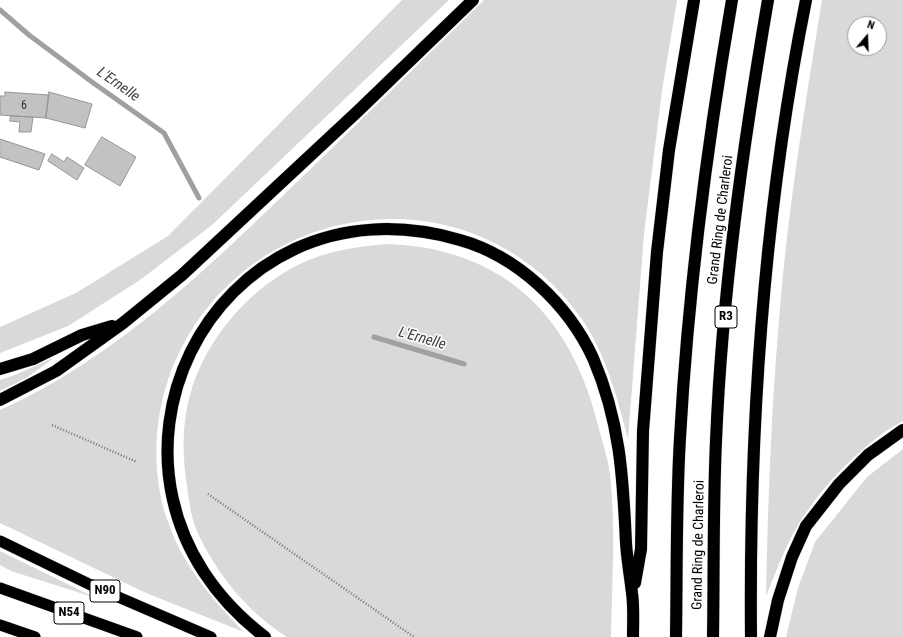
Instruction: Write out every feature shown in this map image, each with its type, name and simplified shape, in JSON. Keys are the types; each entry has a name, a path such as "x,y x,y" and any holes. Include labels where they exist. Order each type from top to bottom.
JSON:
{"highway":[{"path":"0,400 56,371 123,323 182,275 473,0"},
{"path":"633,596 641,549 643,431 657,252 669,150 694,0"},
{"name":"Grand Ring de Charleroi","path":"676,637 680,438 693,277 714,105 732,0"},
{"name":"Grand Ring de Charleroi","path":"713,637 716,440 729,269 749,112 768,0"},
{"path":"751,637 754,454 761,336 774,203 792,69 806,0"},
{"path":"265,637 241,616 219,592 194,559 183,535 171,495 168,473 167,432 173,400 183,367 194,343 208,321 224,301 244,282 275,260 322,238 370,229 397,228 423,230 468,242 505,259 538,285 557,305 576,329 592,356 604,388 617,437 623,471 626,546 633,596 633,637"},
{"path":"0,369 33,359 82,335 123,323"},
{"path":"770,637 778,600 792,557 806,526 839,484 868,455 903,430"},
{"name":"N90","path":"0,541 95,588 211,637"},
{"name":"N54","path":"0,588 137,637"},
{"path":"0,625 35,637"}],"path":[{"path":"52,425 137,462"},
{"path":"208,494 414,637"}],"shaded area":[{"path":"402,0 449,0 212,225 140,280 68,326 0,353 0,327 76,293 168,236"},
{"path":"484,0 677,0 662,91 644,234 628,439 610,376 590,332 581,318 534,268 478,236 418,220 356,222 297,239 243,272 199,319 168,380 163,397 159,415 156,451 159,488 168,522 190,568 220,607 244,632 146,593 0,523 0,410 42,389 82,365 157,310 228,248"},
{"path":"822,0 903,0 903,421 876,438 863,449 825,488 794,532 766,596 769,493 776,355 782,281 797,160"},
{"path":"389,244 431,249 468,259 500,275 528,297 552,323 572,354 587,389 610,474 613,514 611,637 287,637 260,617 236,593 207,551 194,524 191,512 185,467 184,437 185,418 193,386 201,365 212,344 241,307 258,291 277,277 296,266 341,250"},
{"path":"55,357 28,377 0,391 0,380"},
{"path":"903,449 903,637 786,637 798,588 815,542 867,477"},
{"path":"0,551 96,598 11,571 0,565"}],"building":[{"path":"5,92 49,95 46,118 0,115 0,96 5,96"},
{"path":"49,92 92,104 85,128 46,118"},
{"path":"11,116 33,117 31,132 19,132 20,122 10,121"},
{"path":"102,137 136,157 120,186 85,165"},
{"path":"0,139 45,154 39,170 0,157"},
{"path":"52,154 64,162 67,157 84,168 77,180 48,161"}],"waterway":[{"name":"L'Ernelle","path":"0,10 29,35 164,133 199,198"},
{"name":"L'Ernelle","path":"374,337 464,364"}]}
